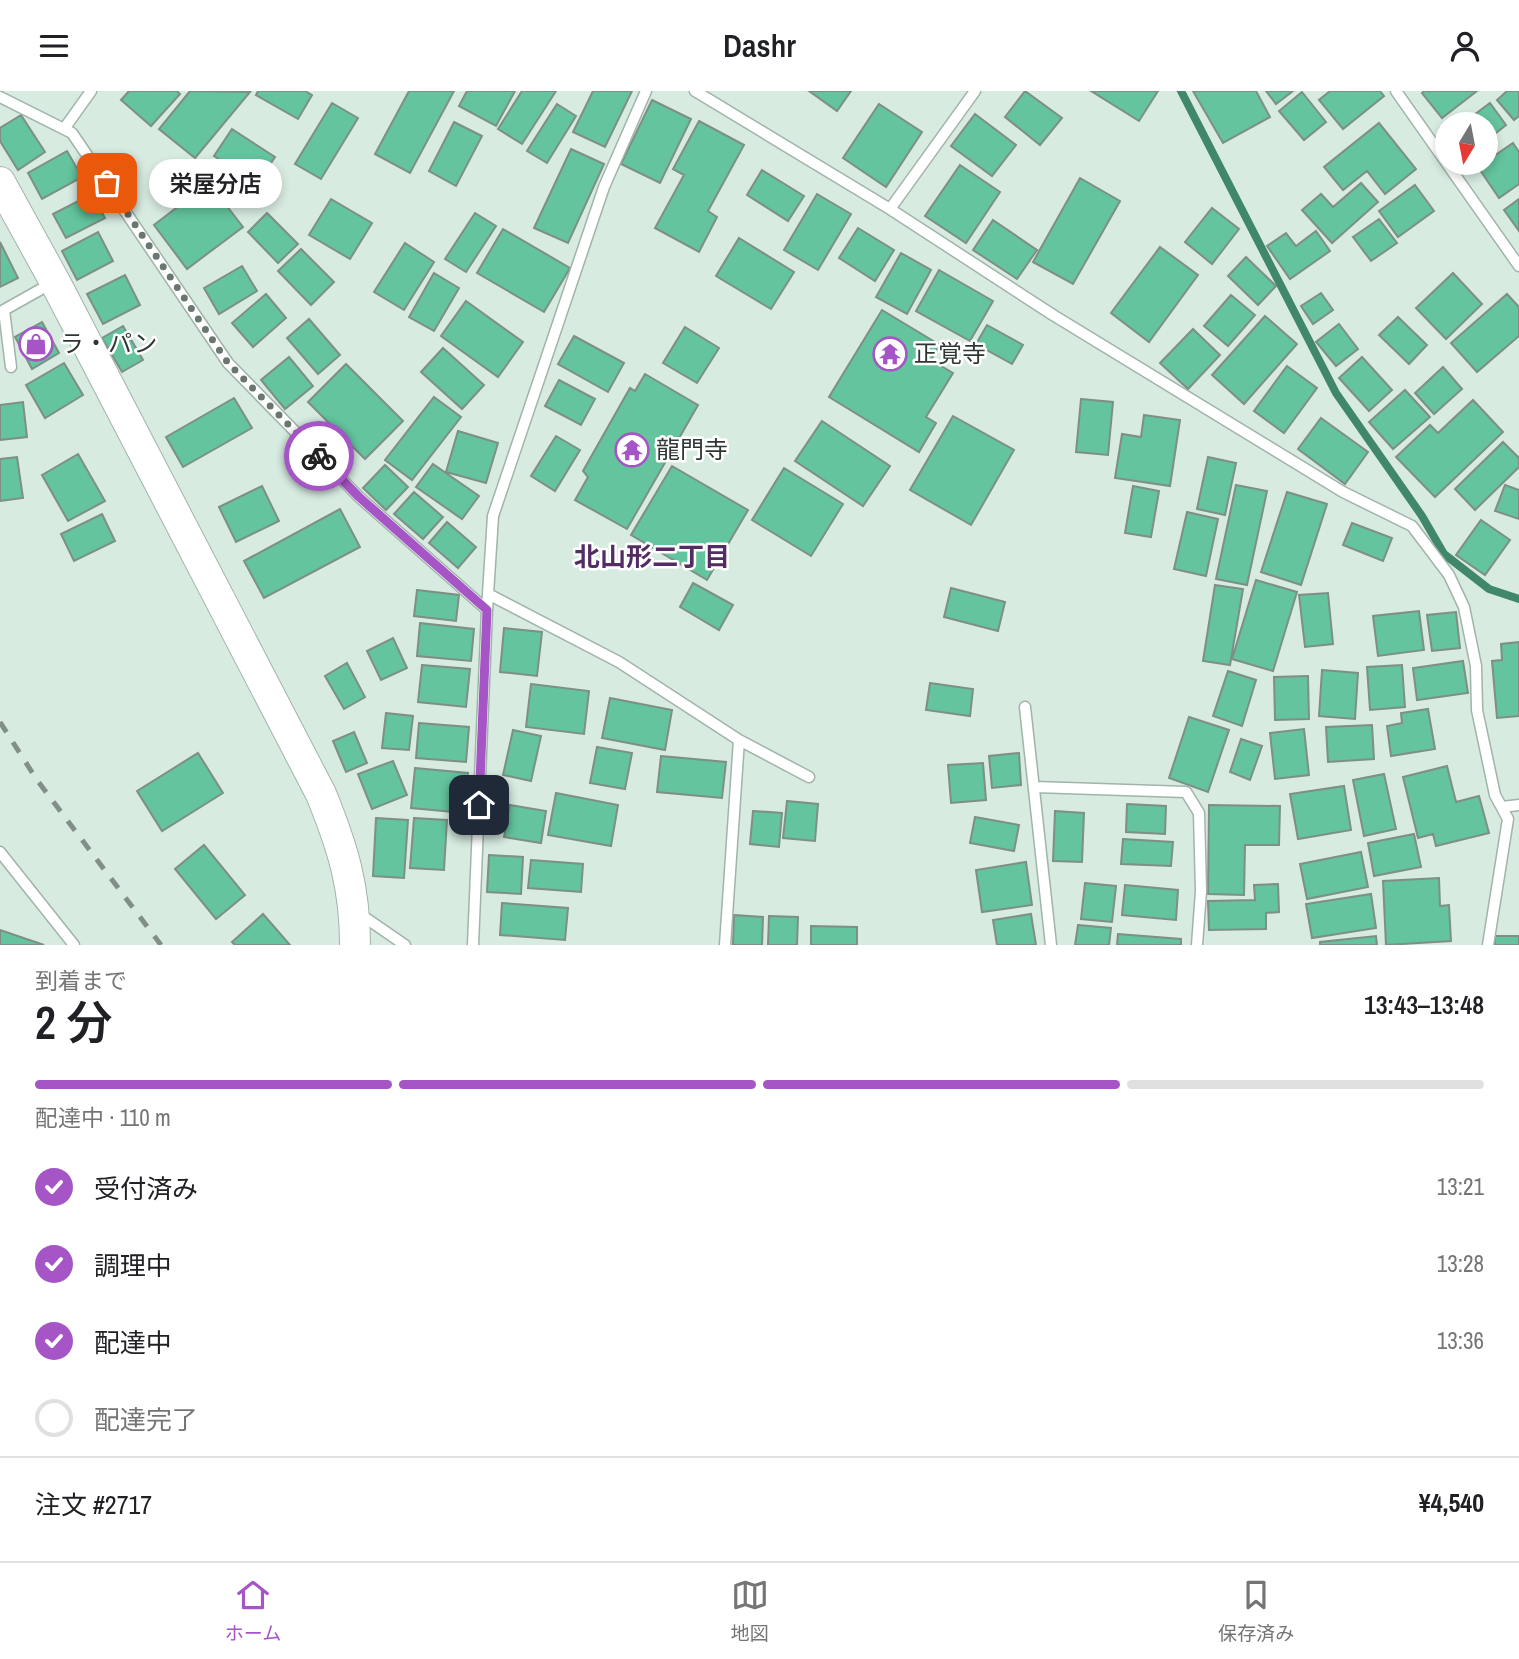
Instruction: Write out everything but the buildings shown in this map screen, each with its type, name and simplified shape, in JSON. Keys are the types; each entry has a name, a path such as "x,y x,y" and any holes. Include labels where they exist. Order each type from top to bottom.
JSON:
{"street":[{"path":"0,182 55,282 321,794 342,847 355,910 355,945"}],"lane":[{"path":"64,129 91,91"},
{"path":"473,945 493,516 604,187 646,91"},
{"path":"695,91 890,209 1053,315 1343,492 1412,526 1450,575 1464,607 1476,666 1478,710 1495,795 1508,819 1488,945"},
{"path":"890,209 975,91"},
{"path":"1396,91 1519,266"},
{"path":"0,97 72,133 228,363 359,497 487,610"},
{"path":"11,367 4,310 55,282"},
{"path":"488,594 618,662 739,740 808,777"},
{"path":"1025,707 1051,945"},
{"path":"725,945 739,740"},
{"path":"1035,787 1186,792 1199,813 1201,891 1197,945"},
{"path":"1502,807 1519,805"},
{"path":"0,852 74,945"},
{"path":"355,910 405,945"}],"waterway":[{"path":"1181,91 1336,393 1422,516 1444,554 1489,589 1519,599"}],"railway":[{"path":"0,722 37,780 161,945"}],"way so far":[{"path":"107,183 228,363 319,456"}],"place":[{"name":"栄屋分店","path":"107,183"},
{"name":"ラ・パン","path":"36,344"},
{"name":"正覚寺","path":"890,354"},
{"name":"龍門寺","path":"632,450"}],"district":[{"name":"北山形二丁目","path":"652,557"}],"route":[{"path":"319,456 359,497 487,610 479,805"}]}
